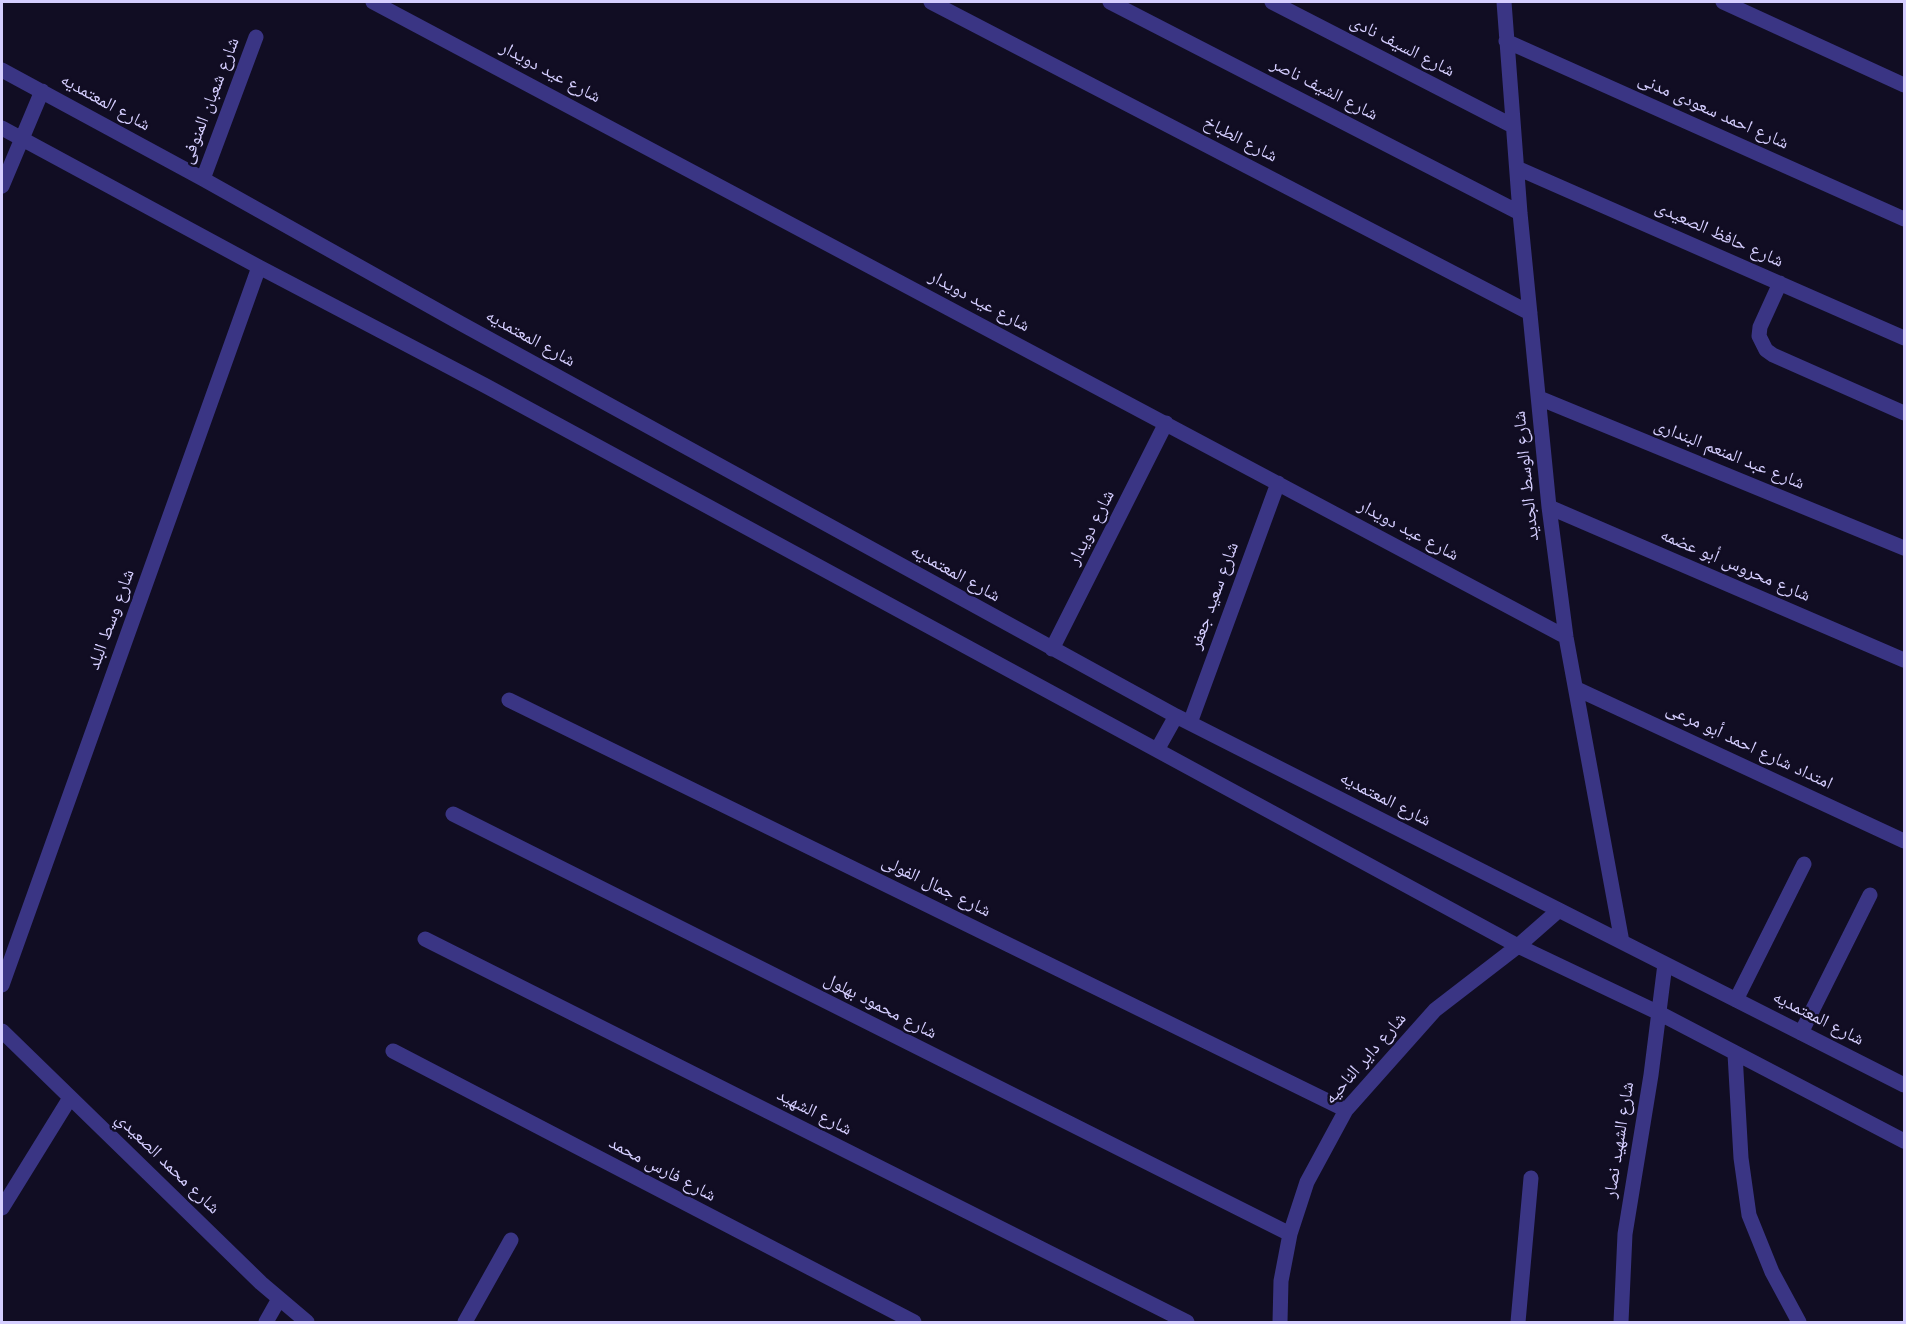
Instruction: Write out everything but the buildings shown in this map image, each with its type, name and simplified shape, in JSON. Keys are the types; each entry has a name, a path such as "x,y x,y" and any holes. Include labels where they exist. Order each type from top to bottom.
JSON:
{"street":[{"name":"شارع عيد دويدار","path":"373,2 1566,637"},
{"name":"شارع الطباخ","path":"931,2 1530,313"},
{"name":"شارع الشيف ناصر","path":"1110,2 1520,213"},
{"name":"شارع السيف نادى","path":"1272,2 1513,126"},
{"name":"شارع الوسط الجديد","path":"1504,2 1520,213 1549,507 1566,637 1622,942"},
{"path":"1723,2 1905,85"},
{"name":"شارع شعبان المنوفى","path":"202,179 256,37"},
{"name":"شارع احمد سعودى مدنى","path":"1506,41 1905,219"},
{"name":"شارع المعتمديه","path":"2,70 1052,650 1176,716 1905,1085"},
{"path":"2,186 42,91"},
{"path":"2,128 486,386 1518,946 1659,1013 1905,1141"},
{"name":"شارع حافظ الصعيدى","path":"1517,168 1905,338"},
{"name":"شارع وسط البلد","path":"2,985 259,267"},
{"path":"1780,283 1760,327 1759,336 1766,350 1905,413"},
{"name":"شارع عبد المنعم البندارى","path":"1539,398 1905,548"},
{"name":"شارع دويدار","path":"1052,650 1166,423"},
{"name":"شارع سعيد جعفر","path":"1190,723 1278,483"},
{"name":"شارع محروس أبو عضمه","path":"1549,507 1905,660"},
{"name":"امتداد شارع احمد أبو مرعى","path":"1576,689 1905,841"},
{"name":"شارع جمال الفولى","path":"509,700 1346,1110"},
{"path":"1157,750 1176,716"},
{"name":"شارع محمود بهلول","path":"453,814 1290,1234"},
{"path":"1736,1000 1804,864"},
{"path":"1801,1033 1870,895"},
{"name":"شارع داير الناحيه","path":"1280,1323 1281,1281 1290,1234 1307,1182 1346,1110 1435,1010 1518,946 1559,910"},
{"name":"شارع الشهيد","path":"424,939 1187,1323"},
{"name":"شارع الشهيد نصار","path":"1621,1323 1625,1234 1651,1075 1665,964"},
{"name":"شارع محمد الصعيدي","path":"2,1030 279,1299 308,1323"},
{"name":"شارع فارس محمد","path":"393,1051 914,1323"},
{"path":"1735,1054 1741,1158 1749,1215 1772,1272 1799,1323"},
{"path":"2,1208 70,1098"},
{"path":"1518,1323 1531,1178"},
{"path":"465,1323 511,1240"},
{"path":"266,1323 279,1299"}]}
